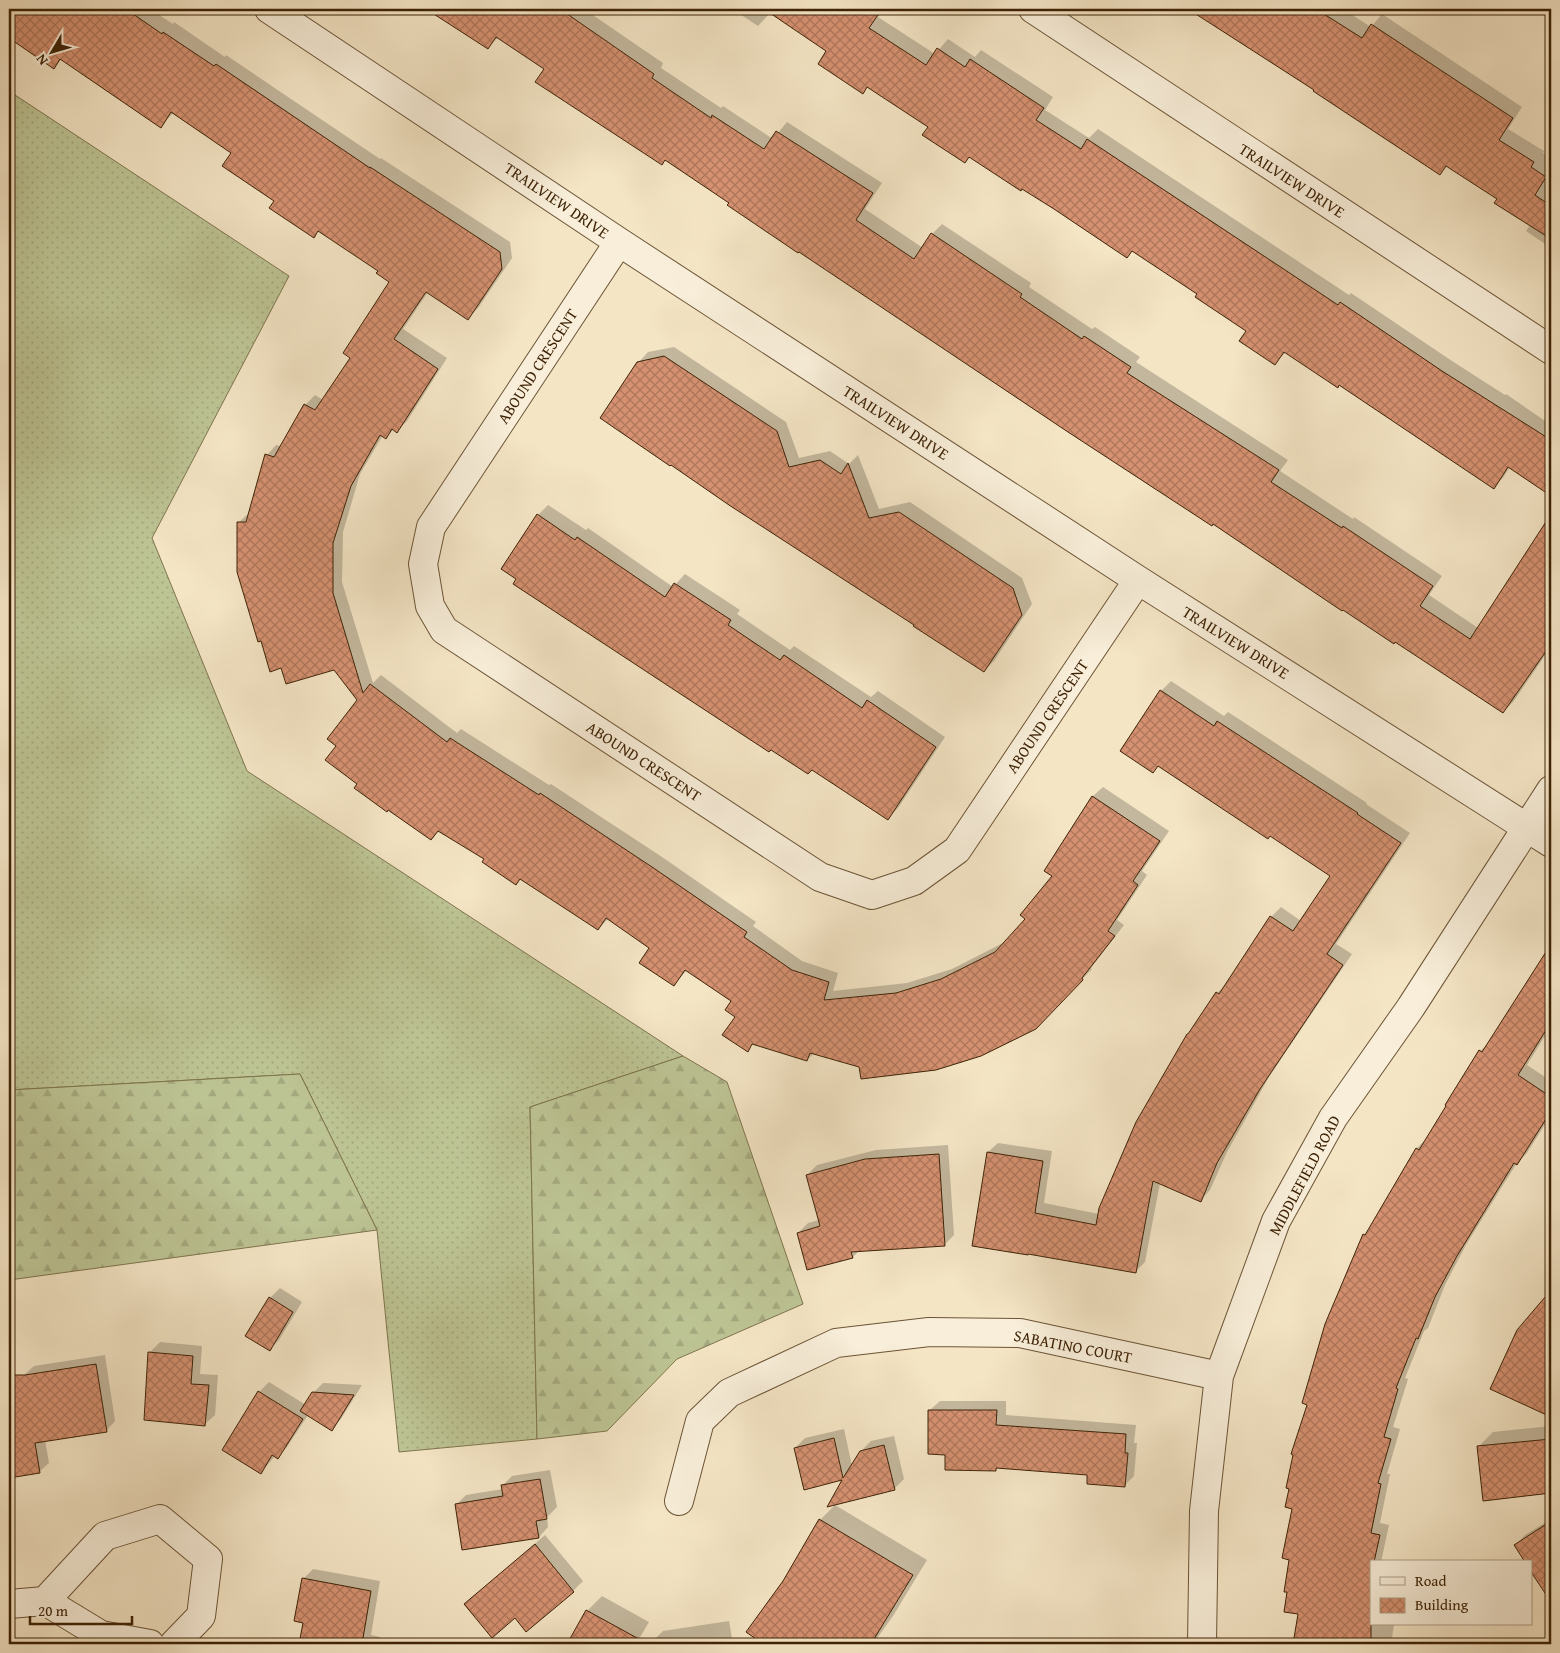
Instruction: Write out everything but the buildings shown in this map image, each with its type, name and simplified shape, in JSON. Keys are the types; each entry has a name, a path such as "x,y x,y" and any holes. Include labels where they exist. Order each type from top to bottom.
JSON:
{"street":[{"name":"TRAILVIEW DRIVE","path":"269,9 619,242 1138,580 1551,843"},
{"name":"TRAILVIEW DRIVE","path":"1034,9 1551,350"},
{"name":"ABOUND CRESCENT","path":"619,242 431,527 423,564 430,606 444,630 812,871 820,876 872,895 914,881 957,850 1138,580"},
{"name":"MIDDLEFIELD ROAD","path":"1202,1644 1204,1511 1219,1376 1276,1222 1333,1118 1411,1007 1551,790"},
{"name":"SABATINO COURT","path":"679,1501 700,1421 729,1393 836,1343 929,1332 1020,1333 1219,1376"},
{"path":"44,1601 105,1536 160,1519 208,1559 201,1616 174,1644"},
{"path":"9,1604 44,1601 101,1635 150,1644"}],"green space":[{"path":"9,91 289,276 152,538 247,771 683,1056 530,1107 537,1439 399,1452 377,1230 300,1074 9,1090"},
{"path":"683,1056 727,1082 803,1304 677,1359 607,1431 537,1439 530,1107"},
{"path":"300,1074 377,1230 9,1280 9,1090"}]}
